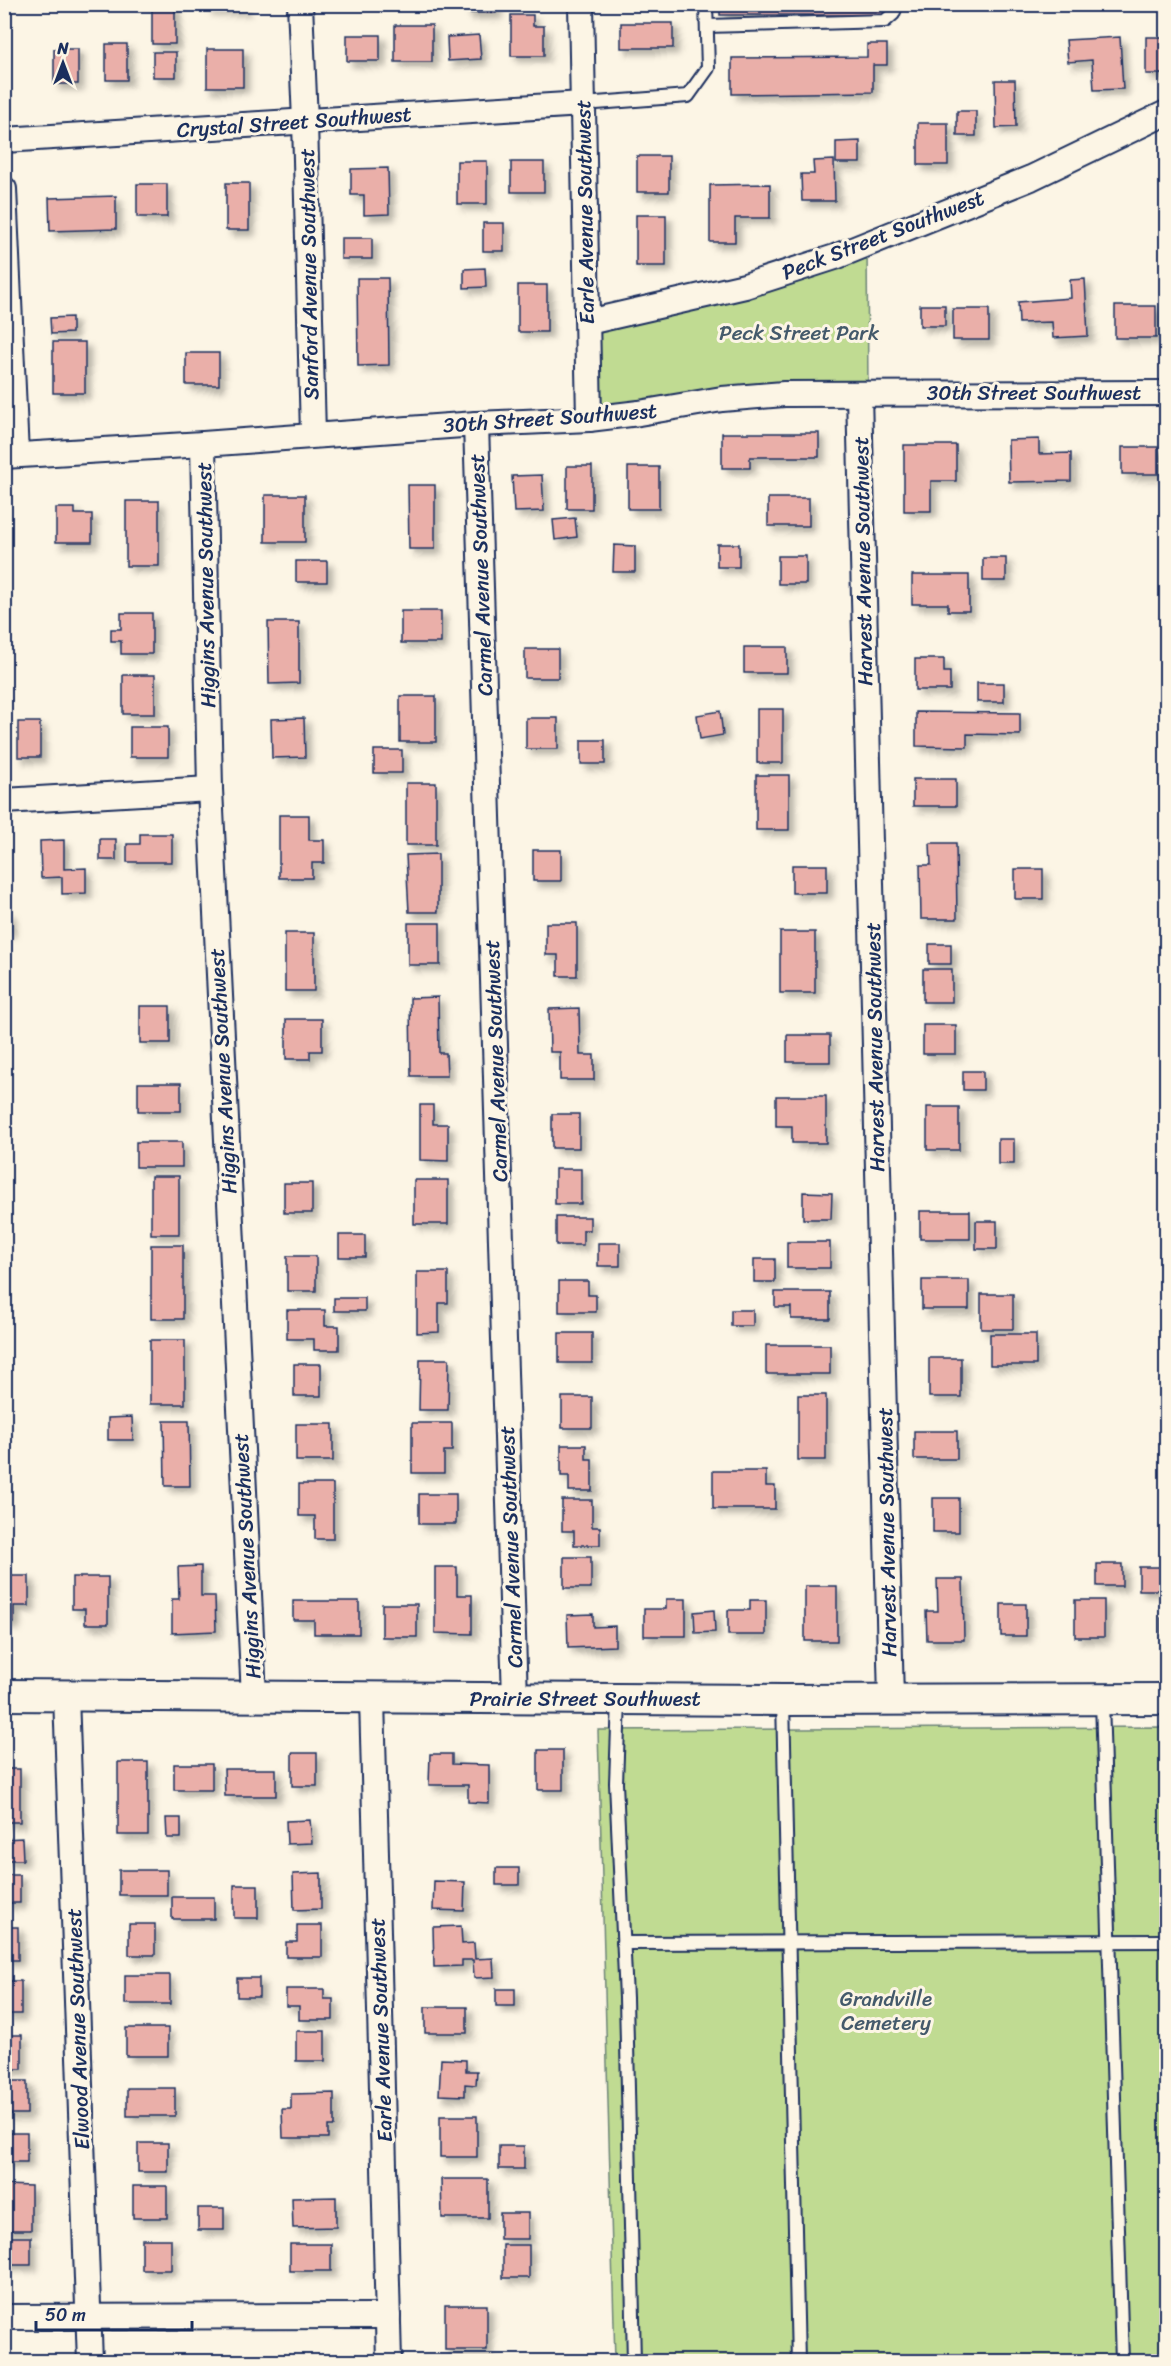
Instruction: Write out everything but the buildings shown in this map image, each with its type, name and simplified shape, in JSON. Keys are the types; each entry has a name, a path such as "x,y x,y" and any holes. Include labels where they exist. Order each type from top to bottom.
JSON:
{"street":[{"name":"Sanford Avenue Southwest","path":"300,4 313,435"},
{"name":"Earle Avenue Southwest","path":"581,4 589,419"},
{"name":"Crystal Street Southwest","path":"4,140 582,104"},
{"name":"Peck Street Southwest","path":"588,322 745,286 835,257 1031,178 1167,113"},
{"path":"4,189 10,455"},
{"name":"30th Street Southwest","path":"10,455 204,444 476,424 589,419 722,399 784,394 1167,393"},
{"name":"Harvest Avenue Southwest","path":"859,394 891,1700"},
{"name":"Carmel Avenue Southwest","path":"476,424 515,1699"},
{"name":"Higgins Avenue Southwest","path":"204,444 210,789 254,1697"},
{"path":"4,801 210,789"},
{"name":"Prairie Street Southwest","path":"4,1695 783,1700 1167,1699"},
{"name":"Elwood Avenue Southwest","path":"66,1696 90,2361"},
{"name":"Earle Avenue Southwest","path":"372,1698 389,2361"},
{"path":"4,2317 388,2316"}],"lane":[{"path":"582,104 688,96 708,68 706,4"},
{"path":"707,26 885,21 893,14 897,4"},
{"path":"619,1699 616,1784 623,1943 634,2361"},
{"path":"1102,1699 1122,2361"},
{"path":"783,1700 798,2361"},
{"path":"623,1943 1167,1941"}],"green space":[{"name":"Peck Street Park","path":"867,244 868,394 589,419 588,322"},
{"name":"Grandville Cemetery","path":"1166,1727 1166,2361 615,2361 598,1730"}]}
